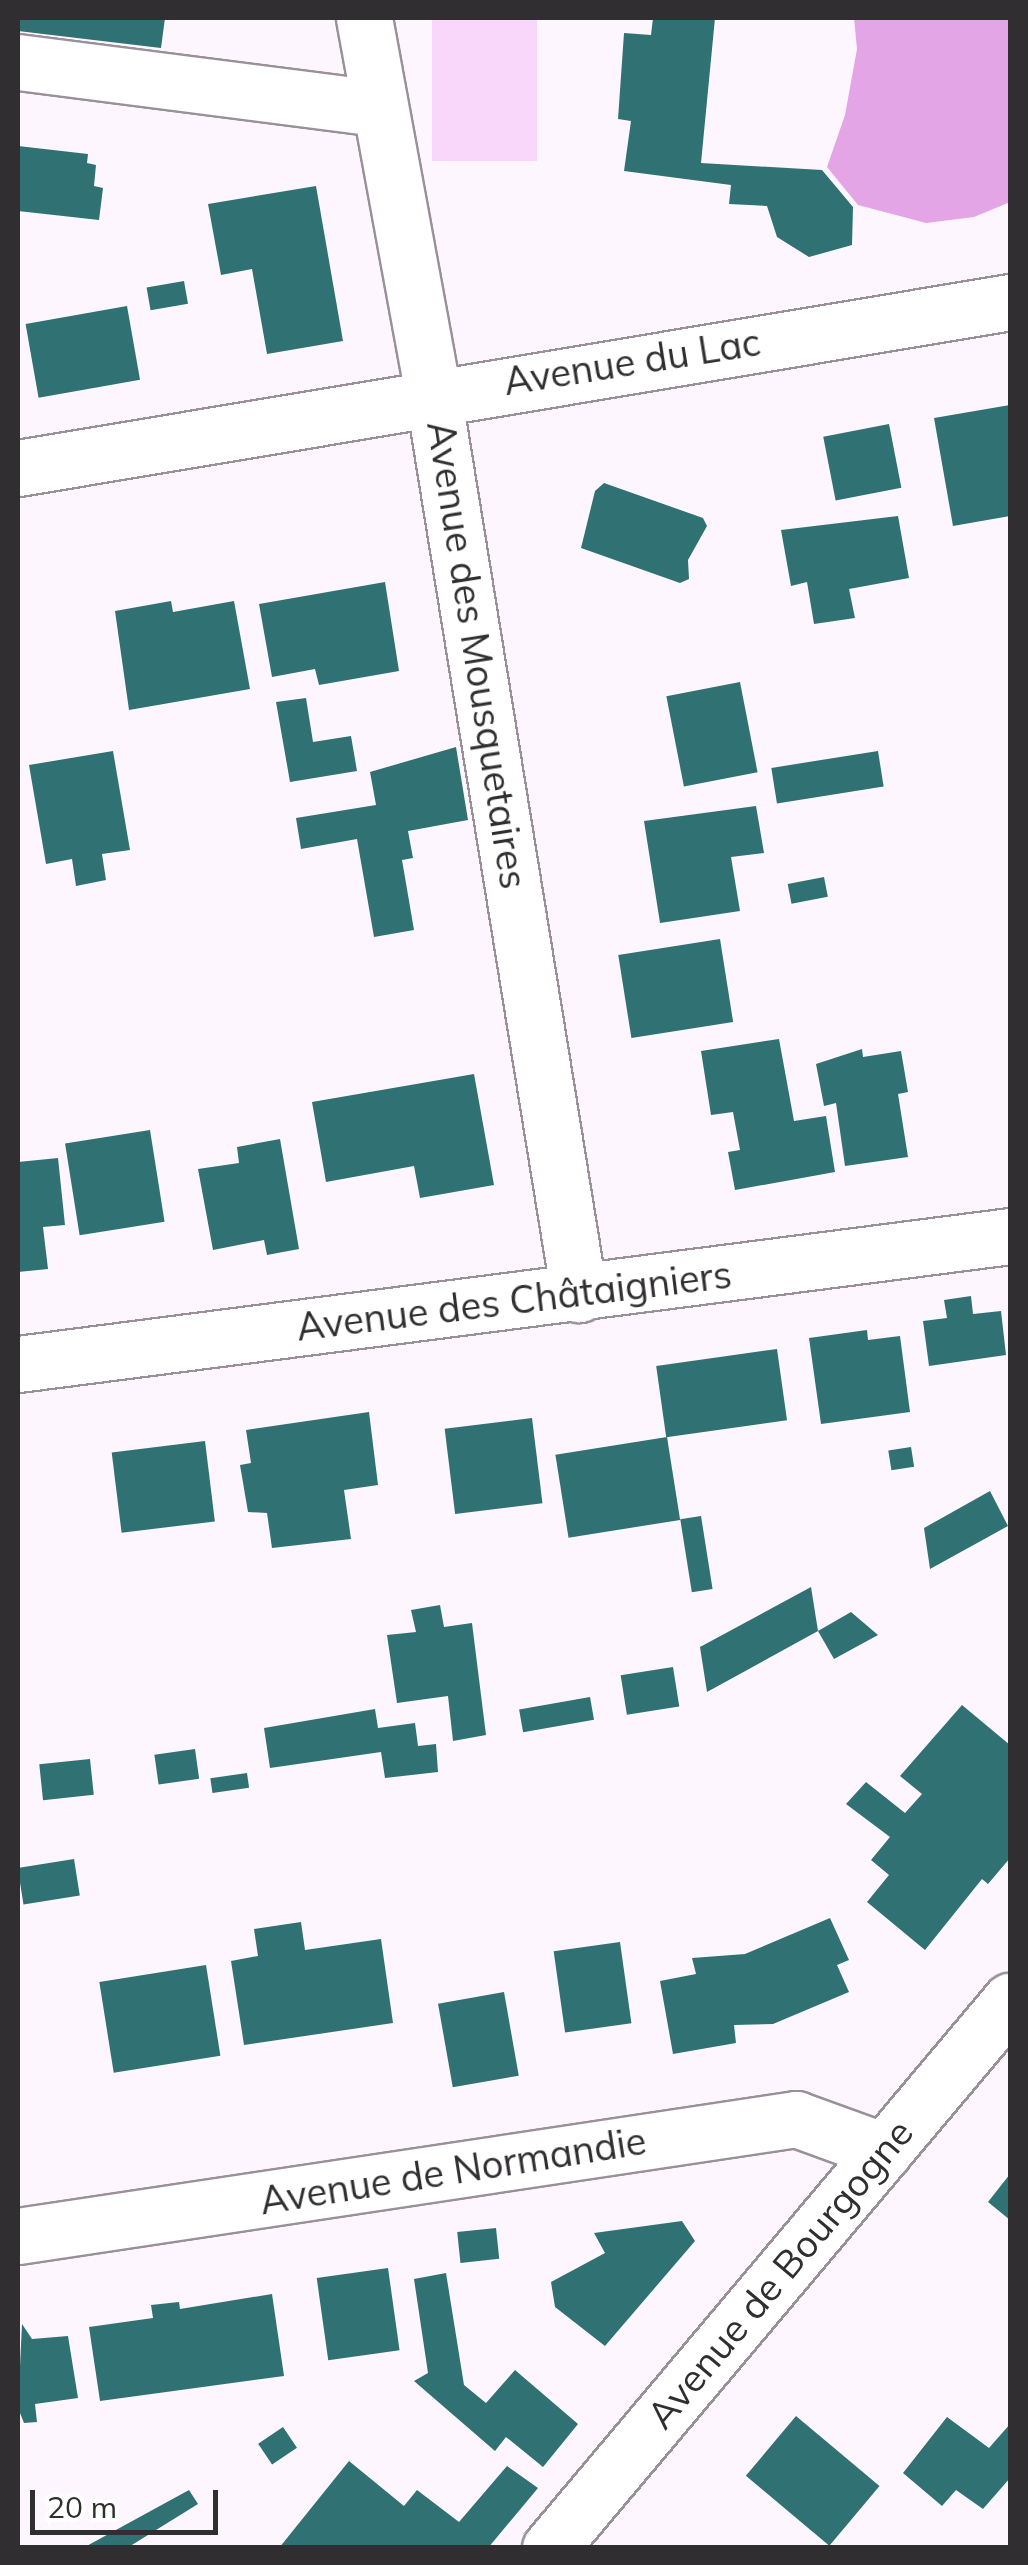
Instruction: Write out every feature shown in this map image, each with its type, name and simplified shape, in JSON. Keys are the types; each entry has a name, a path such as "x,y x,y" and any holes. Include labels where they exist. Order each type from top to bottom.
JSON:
{"street":[{"name":"Avenue des Mousquetaires","path":"364,18 377,108 433,394 578,1294"},
{"path":"18,62 377,108"},
{"name":"Avenue du Lac","path":"18,468 433,394 1010,302"},
{"name":"Avenue des Châtaigniers","path":"18,1364 1010,1236"},
{"name":"Avenue de Bourgogne","path":"550,2548 1010,2001"},
{"name":"Avenue de Normandie","path":"18,2236 796,2119 884,2151"}],"shaded area":[{"path":"432,18 537,18 537,161 432,161"},
{"path":"854,18 1010,18 1010,202 974,217 926,223 858,205 827,167 845,115 857,49"}],"building":[{"path":"18,18 165,18 161,48 18,31"},
{"path":"653,18 715,18 701,163 822,170 853,207 852,245 809,257 777,237 767,206 729,204 731,185 624,171 631,121 618,119 624,33 651,35"},
{"path":"18,146 88,154 87,163 96,165 94,186 103,188 99,220 18,211"},
{"path":"316,186 343,341 267,354 252,269 221,275 208,204"},
{"path":"184,281 188,304 151,310 147,288"},
{"path":"127,306 140,380 39,398 26,324"},
{"path":"1010,405 1010,516 953,526 934,418"},
{"path":"889,424 901,488 836,501 823,437"},
{"path":"604,483 703,518 707,526 688,560 689,579 680,583 581,548 595,491"},
{"path":"898,516 909,578 849,589 855,618 814,624 807,582 791,586 781,530"},
{"path":"385,582 399,671 319,685 315,669 272,677 259,604"},
{"path":"171,601 173,612 234,601 250,689 129,710 115,611"},
{"path":"740,682 758,772 684,787 666,696"},
{"path":"306,698 313,742 351,736 357,771 290,782 276,702"},
{"path":"456,747 468,820 408,831 413,858 402,860 414,930 374,937 357,839 301,849 296,818 376,805 370,772"},
{"path":"113,751 130,850 102,854 106,880 76,886 72,859 46,864 29,765"},
{"path":"878,751 884,787 777,803 771,768"},
{"path":"756,806 764,853 731,857 740,911 660,923 644,821"},
{"path":"824,877 828,897 791,904 788,884"},
{"path":"720,939 733,1022 631,1038 618,955"},
{"path":"779,1039 794,1121 826,1116 835,1172 735,1190 728,1152 740,1150 733,1112 711,1115 701,1051"},
{"path":"862,1049 863,1057 901,1051 908,1092 898,1094 908,1157 845,1166 836,1103 824,1106 816,1064"},
{"path":"474,1074 494,1185 420,1198 414,1166 326,1182 312,1102"},
{"path":"150,1130 165,1222 80,1235 65,1143"},
{"path":"280,1139 299,1249 267,1255 264,1240 213,1250 198,1169 239,1163 237,1147"},
{"path":"58,1158 65,1225 43,1227 48,1269 18,1272 18,1162"},
{"path":"971,1296 973,1314 1001,1311 1006,1355 929,1366 923,1321 947,1318 944,1300"},
{"path":"867,1330 868,1340 900,1336 910,1412 821,1424 809,1338"},
{"path":"777,1349 787,1420 666,1437 656,1366"},
{"path":"369,1412 378,1485 344,1490 351,1539 272,1548 267,1513 248,1512 240,1465 251,1463 246,1430"},
{"path":"532,1418 542,1503 455,1514 445,1429"},
{"path":"667,1437 680,1520 569,1538 555,1455"},
{"path":"205,1441 215,1521 122,1533 112,1452"},
{"path":"911,1447 914,1467 891,1470 888,1451"},
{"path":"990,1491 1008,1526 930,1569 924,1528"},
{"path":"701,1516 713,1589 692,1592 680,1519"},
{"path":"811,1587 818,1631 707,1692 700,1647"},
{"path":"440,1605 444,1627 472,1623 486,1735 453,1741 448,1696 397,1703 387,1635 416,1632 411,1610"},
{"path":"851,1612 878,1635 834,1659 818,1631"},
{"path":"673,1667 679,1707 627,1715 621,1675"},
{"path":"590,1697 594,1720 523,1732 519,1710"},
{"path":"962,1705 1010,1745 1010,1858 988,1884 982,1879 925,1950 867,1902 889,1875 871,1860 890,1837 846,1804 866,1782 905,1813 922,1794 900,1776"},
{"path":"375,1709 378,1728 415,1723 418,1746 436,1744 438,1772 385,1778 381,1752 270,1768 264,1728"},
{"path":"195,1749 199,1779 159,1784 154,1755"},
{"path":"90,1759 94,1795 43,1800 39,1764"},
{"path":"247,1773 249,1788 212,1793 210,1778"},
{"path":"74,1859 80,1896 23,1904 18,1868"},
{"path":"830,1918 849,1960 837,1965 849,1992 773,2024 734,2025 736,2043 673,2054 660,1981 696,1974 692,1958 745,1954"},
{"path":"301,1922 305,1950 381,1939 393,2023 244,2045 231,1961 258,1956 254,1929"},
{"path":"620,1942 631,2023 565,2033 554,1951"},
{"path":"206,1965 220,2056 114,2073 99,1982"},
{"path":"504,1992 519,2076 453,2087 438,2004"},
{"path":"1010,2174 1010,2220 988,2202"},
{"path":"682,2221 695,2241 605,2346 555,2307 551,2282 605,2253 594,2233"},
{"path":"496,2228 499,2259 460,2263 457,2232"},
{"path":"388,2268 400,2350 328,2360 317,2278"},
{"path":"446,2273 464,2385 486,2403 515,2370 578,2424 543,2467 506,2437 495,2451 414,2381 428,2373 414,2279"},
{"path":"272,2294 284,2376 100,2401 89,2327 153,2318 151,2305 179,2302 180,2309"},
{"path":"22,2324 32,2339 68,2336 78,2398 35,2404 37,2422 24,2423 18,2408"},
{"path":"796,2416 879,2486 829,2546 746,2476"},
{"path":"947,2417 989,2448 1010,2424 1010,2478 983,2509 956,2490 942,2506 903,2473"},
{"path":"283,2427 297,2448 272,2465 258,2444"},
{"path":"349,2461 404,2506 417,2490 459,2522 507,2466 538,2488 488,2548 279,2548"},
{"path":"189,2490 198,2504 127,2548 83,2548"}]}
